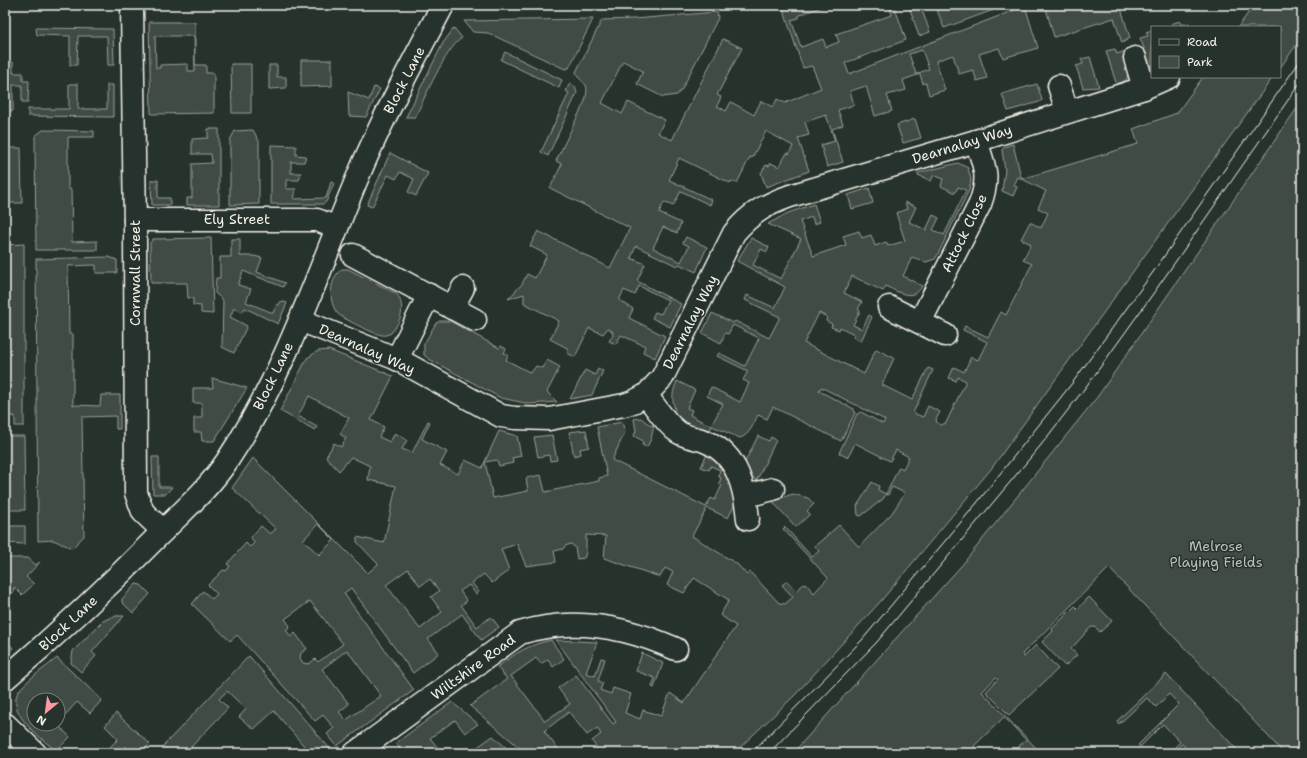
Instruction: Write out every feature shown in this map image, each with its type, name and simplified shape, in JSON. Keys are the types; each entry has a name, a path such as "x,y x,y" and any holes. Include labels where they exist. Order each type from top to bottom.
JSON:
{"street":[{"name":"Cornwall Street","path":"132,5 135,220 136,493 143,512 163,531"},
{"name":"Block Lane","path":"5,679 48,642 163,531 201,493 227,460 262,400 300,320 378,131 443,5"},
{"path":"1135,58 1144,88"},
{"name":"Dearnalay Way","path":"300,320 397,359 501,416 549,419 633,402 646,395 662,378 734,234 756,211 766,205 790,196 976,141 1067,111 1144,88 1167,78"},
{"path":"1059,86 1067,111"},
{"name":"Attock Close","path":"920,322 980,204 986,187 986,174 976,141"},
{"name":"Ely Street","path":"135,220 224,218 318,220 337,228"},
{"path":"353,255 475,320"},
{"path":"452,308 463,288"},
{"path":"397,359 429,295"},
{"path":"889,307 945,334"},
{"path":"646,395 669,423 680,433 708,442 731,460 746,496 748,519"},
{"path":"746,496 773,489"},
{"name":"Wiltshire Road","path":"355,753 520,633 551,625 598,625 641,635 676,649"},
{"path":"5,724 35,753"}],"green space":[{"path":"782,5 827,5 799,15 799,18 791,20 801,47 823,39 826,47 839,42 836,34 892,15 889,5 894,5 906,40 845,63 849,74 1025,6 1038,48 1003,58 999,48 979,54 987,78 977,81 973,70 959,74 953,55 936,61 945,90 929,95 926,83 923,84 920,74 903,80 906,90 887,95 892,111 875,116 866,86 850,91 854,105 838,110 843,125 832,129 843,162 827,167 821,145 835,141 826,115 805,122 809,135 798,138 809,171 766,187 761,173 766,165 769,166 771,163 779,167 793,146 766,131 752,158 750,157 737,183 731,181 730,183 679,158 669,180 712,200 710,205 681,191 673,206 664,202 659,213 681,223 677,233 663,227 653,248 681,262 689,246 683,243 686,237 707,247 696,272 679,264 677,266 636,246 631,258 645,264 637,281 681,304 670,327 652,318 655,312 661,314 668,300 639,286 635,295 624,290 619,300 633,309 629,318 665,336 655,358 643,352 645,346 621,335 616,344 609,341 613,335 612,331 608,328 603,334 589,328 575,357 567,353 569,349 550,339 559,321 524,303 524,294 508,299 522,284 527,274 535,278 547,255 530,246 538,231 610,268 630,228 550,188 562,164 556,161 587,94 585,84 576,72 602,20 634,19 717,12 718,18 682,89 677,95 663,97 637,84 643,71 623,61 602,103 622,114 628,102 665,120 658,133 672,140 723,39 742,48 717,95 721,97 717,106 726,111 731,102 754,115 761,101 773,107 777,99 785,103 821,88 812,66 803,68","holes":["922,50 929,69 916,74 909,54"]},
{"path":"920,5 930,32 919,36 910,9"},
{"path":"948,5 998,5 999,8 944,28 937,10"},
{"path":"1045,5 1120,5 1130,38 1122,43 1114,18 1054,37"},
{"path":"1254,5 1302,5 1302,37 1281,67 1281,26 1239,26"},
{"path":"593,19 569,68 565,69 488,33 473,32 464,21"},
{"path":"1180,21 1181,25 1189,23 1190,26 1172,26 1171,24"},
{"path":"149,22 195,22 195,65 206,65 206,73 214,73 214,113 151,114","holes":["155,36 194,36 195,71 188,71 188,64 160,65 160,68 156,68"]},
{"path":"36,28 113,29 114,65 108,65 107,36 78,36 77,65 70,65 70,36 37,35"},
{"path":"454,28 462,38 449,52 442,63 415,117 406,117 443,43"},
{"path":"1151,30 1151,66 1140,38 1148,36 1146,32"},
{"path":"1115,49 1117,54 1125,51 1129,65 1127,79 1117,86 1106,51"},
{"path":"505,52 562,80 559,88 501,60"},
{"path":"1090,57 1099,87 1083,88 1076,66 1083,64 1081,59"},
{"path":"301,60 332,60 332,86 301,87"},
{"path":"8,62 13,62 13,73 23,73 23,81 29,81 28,102 22,102 22,85 13,85 13,111 5,111 5,73 8,73"},
{"path":"231,64 251,64 251,113 232,113"},
{"path":"269,65 277,65 277,77 286,77 286,88 269,89"},
{"path":"1202,78 1272,78 991,469 880,602 794,696 734,753 600,753 592,741 601,734 597,728 587,735 569,712 544,731 561,753 526,753 470,706 507,679 497,667 522,650 551,640 564,659 553,667 548,659 541,664 536,658 511,676 545,721 570,704 558,688 576,675 613,724 616,722 556,640 597,642 586,673 595,676 601,658 605,659 598,681 603,683 600,690 611,694 613,688 631,694 625,713 640,719 643,710 661,716 670,693 684,703 736,626 720,615 729,600 694,578 684,593 667,585 673,572 665,568 660,577 604,558 606,536 586,535 586,553 584,558 577,559 575,547 571,544 565,546 563,549 554,551 556,562 526,566 517,544 501,549 509,570 492,583 484,574 472,583 479,592 476,594 469,585 460,591 467,601 461,605 477,627 491,617 499,627 481,640 462,614 428,639 439,653 413,673 351,588 344,593 414,690 337,746 327,734 334,728 323,715 315,721 237,635 230,641 192,604 203,591 212,599 217,594 208,585 223,570 226,571 230,566 227,564 246,543 250,547 255,542 250,538 261,526 270,534 276,529 232,488 253,458 368,573 378,564 357,542 357,537 384,543 396,486 368,480 370,466 351,457 339,471 326,457 334,443 341,447 346,438 340,434 349,418 309,396 298,416 317,427 315,430 280,411 307,358 318,351 329,350 393,376 371,420 384,427 379,437 390,442 395,433 407,440 402,449 412,453 428,421 430,422 422,439 447,452 440,465 458,474 465,460 482,468 499,431 517,436 521,456 512,458 513,463 499,466 497,460 485,462 493,498 528,491 526,478 541,475 545,492 599,481 599,478 607,476 597,427 622,422 625,432 612,460 706,507 711,498 715,500 722,485 719,484 721,478 718,476 720,470 711,466 709,470 701,467 708,452 723,463 735,498 734,506 728,518 707,508 692,536 737,564 747,575 750,572 779,603 785,604 793,597 782,585 787,581 796,591 805,583 814,593 828,578 783,529 785,527 812,557 819,551 815,546 839,525 859,547 892,513 905,493 892,487 888,495 886,494 899,467 903,469 909,457 896,450 890,461 855,443 848,458 839,453 857,414 861,412 883,424 885,420 821,387 819,391 854,409 855,413 841,441 773,407 767,419 758,415 749,432 740,438 712,426 708,434 689,428 672,414 675,409 673,395 677,381 695,390 687,408 692,410 690,415 711,426 723,404 707,396 711,387 740,402 749,383 743,380 748,371 717,356 719,353 745,366 759,338 733,325 728,334 725,333 721,343 702,333 712,313 733,323 735,321 769,338 780,317 745,300 747,295 775,308 785,287 737,261 751,238 769,247 767,252 761,249 753,265 781,279 801,239 768,224 788,213 814,204 820,222 814,224 812,217 800,221 813,256 846,245 843,236 859,231 862,238 871,235 875,246 886,242 888,246 905,241 896,213 907,209 905,202 916,207 909,222 926,230 933,215 939,218 933,230 944,235 966,190 958,187 955,193 941,186 943,179 934,175 931,181 918,175 918,173 958,163 968,168 971,179 969,190 935,259 926,262 912,257 903,276 922,286 919,291 910,295 900,293 886,286 883,291 852,276 844,293 862,302 858,309 860,311 853,325 862,329 869,315 872,317 861,341 853,337 854,334 840,327 839,330 831,327 832,324 826,321 827,317 819,313 804,343 864,374 876,349 894,358 882,385 912,400 928,368 933,370 913,413 923,417 928,406 940,412 936,419 937,423 941,425 946,423 966,381 958,377 956,381 949,378 954,367 964,372 971,357 978,360 987,342 963,330 965,326 988,337 1001,312 1006,315 1032,264 1023,260 1031,244 1021,239 1030,222 1041,228 1048,213 1038,208 1046,191 1018,177 1014,185 1017,187 1013,196 1002,191 1005,170 1002,150 1004,147 1013,144 1021,177 1025,178 1138,144 1133,129 1177,113","holes":["318,524 334,540 319,555 303,540","408,569 420,586 430,579 439,591 431,597 442,612 420,629 386,585","310,601 343,644 318,662 315,659 309,664 303,663 300,658 301,653 307,649 295,633 291,637 286,630 290,626 285,619","347,650 381,696 346,720 339,712 349,704 322,669"]},
{"path":"570,83 575,87 577,93 548,156 541,152 569,93 566,91"},
{"path":"69,84 78,84 78,109 107,109 107,85 113,85 113,117 28,116 28,109 69,109"},
{"path":"1037,84 1042,100 1008,111 1002,94"},
{"path":"374,87 380,89 366,117 349,116 348,92 369,100"},
{"name":"Melrose Playing Fields","path":"1302,101 1302,753 1284,753 1109,568 1022,654 1024,657 1036,645 1058,669 1009,715 986,692 998,679 996,677 982,692 1041,753 1020,753 1018,751 1021,748 1019,746 1026,740 1004,717 974,746 980,753 974,753 970,749 965,753 793,753 962,565 1098,396"},
{"path":"915,119 921,138 903,143 897,125"},
{"path":"208,129 219,129 219,205 187,205 187,198 192,198 192,164 212,163 211,154 192,154 192,139 208,138"},
{"path":"43,130 94,131 94,137 68,137 68,189 71,189 72,242 97,241 97,250 36,250 35,136"},
{"path":"253,130 259,141 259,204 230,205 230,140 235,131"},
{"path":"271,145 296,146 296,155 306,156 304,162 291,162 291,173 301,173 299,180 286,180 286,189 296,189 294,199 326,198 331,182 334,183 326,202 323,204 271,204"},
{"path":"5,148 21,148 22,203 5,203"},
{"path":"390,153 428,173 416,196 408,192 414,179 400,172 396,179 388,175 372,207 367,205"},
{"path":"151,180 158,180 158,198 170,198 170,205 152,205"},
{"path":"869,188 873,203 852,209 848,195"},
{"path":"211,238 213,314 201,313 201,306 193,305 193,298 188,298 187,283 151,283 150,243 153,239"},
{"path":"231,239 240,239 240,256 254,256 262,258 257,272 285,283 283,287 243,271 238,285 251,289 246,302 273,313 277,304 279,305 281,301 287,303 278,324 245,308 242,312 234,308 230,317 247,326 234,353 222,347 223,300 215,293 216,278 220,278 220,257 231,257"},
{"path":"24,244 24,426 15,426 15,416 5,416 5,335 7,334 7,314 5,314 5,245"},
{"path":"109,257 117,260 117,273 96,273 96,265 68,266 69,334 73,334 73,405 100,406 101,395 120,395 120,429 116,429 116,416 82,417 84,536 72,548 53,540 38,541 36,259"},
{"path":"342,269 348,269 397,294 400,299 402,309 400,319 391,333 384,335 373,332 338,314 332,303 331,290 335,278"},
{"path":"440,321 450,321 499,348 501,346 506,349 504,353 508,355 506,360 531,373 536,366 542,368 547,360 560,367 547,392 557,402 530,404 501,398 429,359 424,355 424,344 436,323"},
{"path":"598,369 603,371 592,395 570,399 585,370 595,375"},
{"path":"212,378 247,388 214,441 202,441 201,432 194,432 194,418 202,418 202,403 193,403 193,388 213,388"},
{"path":"641,418 651,426 654,425 651,439 647,447 642,445 643,441 634,436 636,431 634,419"},
{"path":"586,430 589,447 580,449 581,454 574,456 569,432"},
{"path":"552,435 557,460 550,461 549,455 538,457 534,437"},
{"path":"5,436 24,436 25,510 5,510 5,503 8,503 8,484 5,483 5,469 7,468"},
{"path":"758,436 769,441 771,437 776,440 757,480 755,480 744,464"},
{"path":"152,457 159,457 159,487 172,487 166,494 153,494"},
{"path":"872,482 879,486 878,490 886,494 883,499 861,516 858,515 857,506"},
{"path":"793,494 808,498 814,504 807,511 810,514 796,527 772,501"},
{"path":"9,526 25,526 25,544 5,543 5,536 9,536"},
{"path":"5,558 28,558 36,565 40,562 26,577 34,584 22,595 14,587 13,593 5,593 7,566 5,566"},
{"path":"136,584 141,585 150,594 133,613 122,602 122,599"},
{"path":"1089,597 1112,621 1100,632 1095,627 1091,627 1071,649 1077,655 1065,666 1042,642 1053,631 1052,629 1075,606 1078,609"},
{"path":"114,616 124,616 92,652 96,656 81,672 71,663 73,651 103,621"},
{"path":"5,639 13,648 5,655"},
{"path":"642,653 663,663 654,688 652,687 655,678 636,671"},
{"path":"249,656 331,750 327,753 310,753 274,711 254,729 239,717 246,709 227,691 219,699 228,708 191,747 197,753 171,753 163,746"},
{"path":"57,658 102,700 90,713 77,702 66,714 66,692 26,692 26,723 16,706 16,697 21,688"},
{"path":"1166,674 1240,753 1191,753 1182,744 1173,753 1169,753 1180,742 1163,724 1140,747 1138,745 1179,704 1169,694 1156,707 1147,698 1119,724 1117,721"},
{"path":"452,702 478,724 465,733 455,720 430,738 441,752 439,753 403,753 396,743"},
{"path":"116,713 150,744 141,753 133,753 125,746 118,753 104,753 118,739 105,726"},
{"path":"35,732 65,732 70,737 56,751"},
{"path":"493,736 513,753 479,753 476,748"}],"tram line":[{"path":"751,753 862,640 976,504 1073,382 1156,268 1302,58"},
{"path":"769,753 876,643 1041,445 1091,380 1155,291 1302,80"}]}
